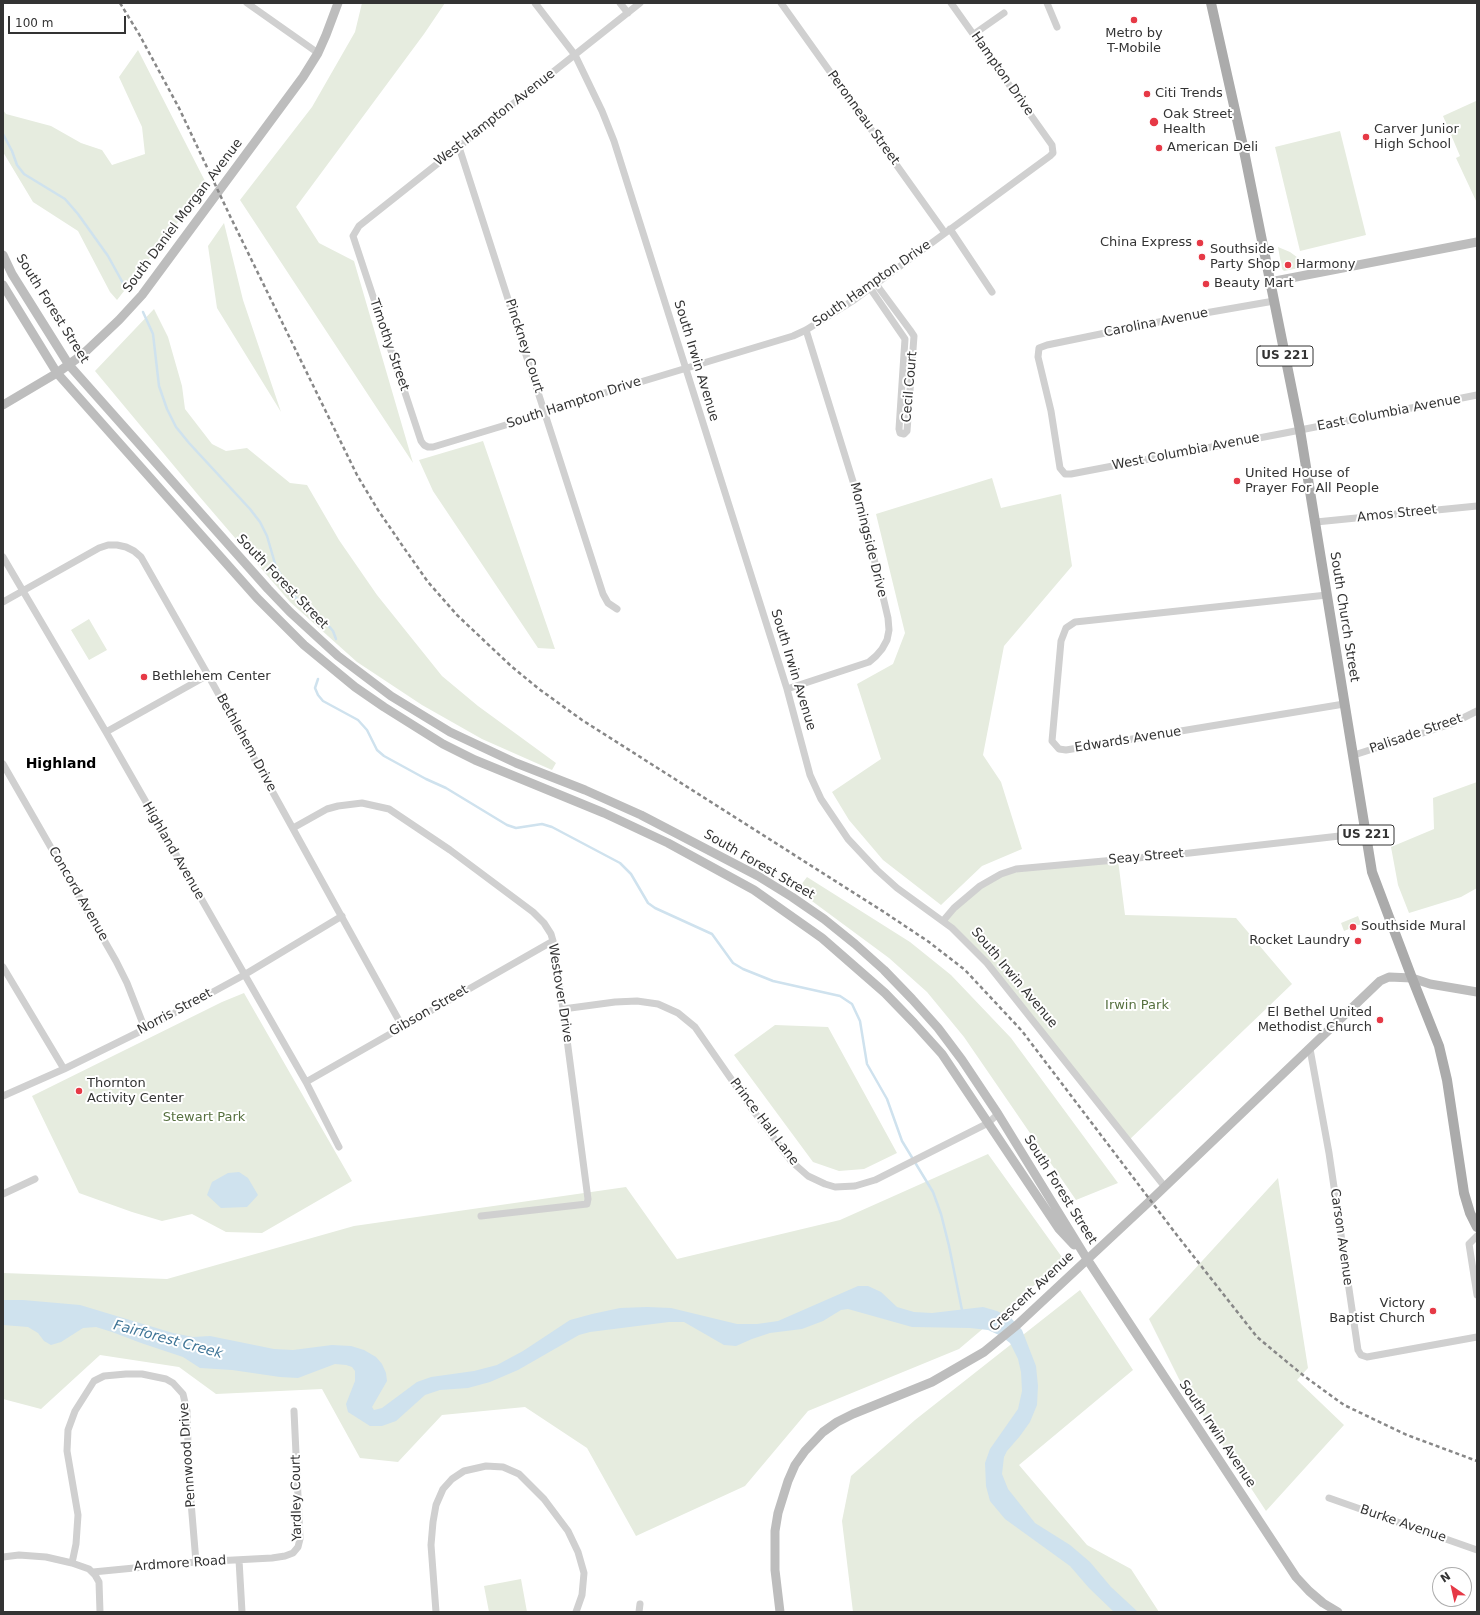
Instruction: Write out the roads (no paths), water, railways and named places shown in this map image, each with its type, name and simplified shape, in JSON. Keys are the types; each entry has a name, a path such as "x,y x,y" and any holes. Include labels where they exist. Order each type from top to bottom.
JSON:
{"main road":[{"name":"South Church Street","path":"1211,3 1243,146 1300,430 1372,872 1439,1046 1447,1080 1464,1193 1470,1213 1477,1227"}],"street":[{"path":"247,3 318,53"},
{"name":"South Daniel Morgan Avenue","path":"3,405 57,373 82,355 127,312 142,295 303,77 318,53 338,3"},
{"name":"South Irwin Avenue","path":"535,3 575,55 602,111 614,141 787,689 810,775 820,799 858,850 877,870 897,888 943,921 968,942 1004,983 1165,1187"},
{"path":"620,3 628,13"},
{"name":"West Hampton Avenue","path":"353,236 359,226 640,3"},
{"name":"Peronneau Street","path":"781,3 992,292"},
{"name":"Hampton Drive","path":"951,3 1052,145"},
{"path":"1047,3 1057,27"},
{"path":"974,34 1004,13"},
{"name":"South Hampton Drive","path":"433,447 792,336 806,330 838,311 876,284 1050,156 1053,153 1052,145"},
{"name":"Pinckney Court","path":"459,147 603,594 608,603 617,609"},
{"name":"Timothy Street","path":"353,236 421,441 424,445 433,447"},
{"path":"1270,282 1477,242"},
{"name":"South Forest Street","path":"3,255 12,274 68,365 268,589 299,621 338,656 391,696 450,732 516,763 592,793 662,824 758,876 805,906 855,944 884,970 938,1028 962,1060 998,1114 1087,1259"},
{"name":"Cecil Court","path":"870,288 906,339 899,429 900,433 904,434 907,431 914,336 876,284"},
{"name":"South Forest Street","path":"3,285 57,373 257,598 294,636 329,666 384,707 443,744 503,772 591,807 649,834 718,869 789,913 854,965 914,1023 942,1054 1059,1229 1087,1259"},
{"name":"Carolina Avenue","path":"1071,474 1065,474 1060,468 1051,411 1038,357 1039,348 1047,345 1188,316 1274,301"},
{"name":"Morningside Drive","path":"787,689 869,662 882,649 887,640 889,630 888,618 865,520 806,330"},
{"name":"Cecil Court","path":"906,339 914,336"},
{"name":"East Columbia Avenue","path":"1300,430 1477,395"},
{"name":"West Columbia Avenue","path":"1071,474 1300,430"},
{"name":"Amos Street","path":"1316,522 1477,506"},
{"name":"Bethlehem Drive","path":"3,602 99,548 108,545 126,547 141,557 402,1026"},
{"name":"Highland Avenue","path":"3,557 106,732 306,1082 339,1147"},
{"name":"Edwards Avenue","path":"1327,595 1081,620 1075,622 1066,628 1061,641 1052,741 1059,749 1066,750 1344,704"},
{"path":"106,732 208,675"},
{"name":"Palisade Street","path":"1354,755 1451,724 1477,711"},
{"name":"Concord Avenue","path":"3,764 116,961 127,983 145,1029"},
{"name":"Westover Drive","path":"293,828 327,810 338,806 362,803 389,809 450,850 533,912 547,929 553,941 564,1009 588,1199 587,1204 480,1216"},
{"name":"Seay Street","path":"943,921 958,904 980,886 1001,874 1016,869 1181,854 1366,833"},
{"name":"Norris Street","path":"3,1096 64,1069 145,1029 244,974 342,916"},
{"name":"Gibson Street","path":"306,1082 553,941"},
{"path":"3,966 64,1069"},
{"name":"Crescent Avenue","path":"780,1612 775,1563 775,1531 778,1514 788,1481 805,1451 822,1432 837,1422 884,1401 909,1393 932,1382 984,1352 1030,1313 1165,1187 1310,1050 1380,981 1389,977 1412,978 1430,984 1477,992"},
{"name":"Prince Hall Lane","path":"564,1009 615,1002 637,1001 658,1004 678,1013 695,1027 752,1109 791,1161 802,1172 815,1180 835,1186 855,1186 875,1180 988,1123 998,1114"},
{"name":"Carson Avenue","path":"1310,1050 1329,1153 1358,1350 1361,1355 1367,1357 1477,1337"},
{"path":"3,1194 36,1179"},
{"path":"1477,1236 1469,1244 1477,1295"},
{"name":"South Irwin Avenue","path":"1087,1259 1296,1577 1323,1603 1338,1612"},
{"name":"Pennwood Drive","path":"72,1563 76,1544 78,1515 67,1450 67,1440 71,1420 86,1392 94,1381 104,1376 126,1374 142,1374 166,1380 173,1383 183,1394 187,1411 189,1478 196,1562"},
{"name":"Yardley Court","path":"239,1560 285,1556 293,1553 298,1547 300,1539 299,1500 294,1411"},
{"path":"436,1612 431,1545 436,1505 443,1489 458,1475 470,1469 490,1466 508,1468 524,1478 549,1505 568,1531 578,1552 584,1573 582,1595 576,1612"},
{"name":"Burke Avenue","path":"1329,1498 1477,1550"},
{"path":"3,1557 19,1555 32,1556 72,1563 89,1569 93,1572 99,1582 100,1612"},
{"name":"Ardmore Road","path":"93,1572 196,1562 239,1560 242,1612"},
{"path":"639,1612 640,1604"}],"water":[{"path":"239,1172 248,1178 258,1195 247,1207 221,1208 207,1195 212,1182 228,1173"},
{"name":"Fairforest Creek","path":"858,1286 868,1286 881,1292 897,1307 914,1312 932,1313 983,1307 997,1311 1011,1318 1022,1330 1036,1366 1038,1386 1037,1405 1030,1422 1004,1457 1002,1474 1008,1489 1035,1523 1070,1545 1090,1562 1111,1587 1138,1612 1114,1612 1089,1588 1070,1566 1005,1519 990,1501 986,1486 985,1463 990,1449 1018,1409 1022,1391 1021,1372 1018,1359 1010,1343 1001,1336 988,1330 970,1328 912,1327 848,1309 841,1310 823,1321 802,1329 770,1333 736,1346 724,1345 684,1322 669,1322 590,1332 579,1335 518,1370 490,1382 468,1388 440,1390 425,1395 396,1421 382,1426 370,1426 348,1412 346,1404 355,1381 355,1371 352,1367 346,1365 335,1364 298,1378 232,1370 200,1368 183,1357 96,1327 83,1328 61,1342 51,1345 44,1341 38,1333 28,1327 3,1325 3,1300 23,1300 80,1305 173,1333 193,1337 210,1336 274,1349 293,1350 332,1345 351,1346 364,1350 376,1357 382,1364 386,1373 387,1381 372,1407 374,1410 382,1408 417,1382 431,1377 474,1371 497,1365 523,1351 570,1320 592,1314 620,1308 671,1308 737,1324 757,1324 778,1321"}],"waterway":[{"path":"3,134 12,151 17,165 24,174 65,199 78,214 108,256 124,285"},
{"path":"143,312 153,334 159,386 167,409 176,427 260,522 267,536 276,567 285,582 295,597 315,616 327,624 333,631 336,639"},
{"path":"318,679 315,688 323,701 358,720 367,730 377,750 384,756 446,788 507,825 516,828 542,824 552,827 620,863 631,874 648,903 655,908 712,934 733,963 743,969 773,981 840,996 852,1004 860,1021 867,1064 887,1099 902,1141 933,1192 941,1214 962,1310"}],"railway":[{"path":"120,3 139,34 179,108 230,216 357,475 378,510 428,582 457,615 511,666 539,689 582,720 884,912 929,942 965,970 1022,1031 1176,1234 1257,1337 1304,1376 1344,1405 1407,1435 1477,1461"}],"place":[{"name":"Metro by T-Mobile","path":"1134,20"},
{"name":"Citi Trends","path":"1147,94"},
{"name":"Oak Street Health","path":"1154,122"},
{"name":"Carver Junior High School","path":"1366,137"},
{"name":"American Deli","path":"1159,148"},
{"name":"China Express","path":"1200,243"},
{"name":"Southside Party Shop","path":"1202,257"},
{"name":"Harmony","path":"1288,265"},
{"name":"Beauty Mart","path":"1206,284"},
{"name":"United House of Prayer For All People","path":"1237,481"},
{"name":"Bethlehem Center","path":"144,677"},
{"name":"Southside Mural","path":"1353,927"},
{"name":"Rocket Laundry","path":"1358,941"},
{"name":"El Bethel United Methodist Church","path":"1380,1020"},
{"name":"Thornton Activity Center","path":"79,1091"},
{"name":"Victory Baptist Church","path":"1433,1311"}],"district":[{"name":"Highland","path":"61,764"}],"park label":[{"name":"Irwin Park","path":"1137,1006"},
{"name":"Stewart Park","path":"204,1118"}]}
